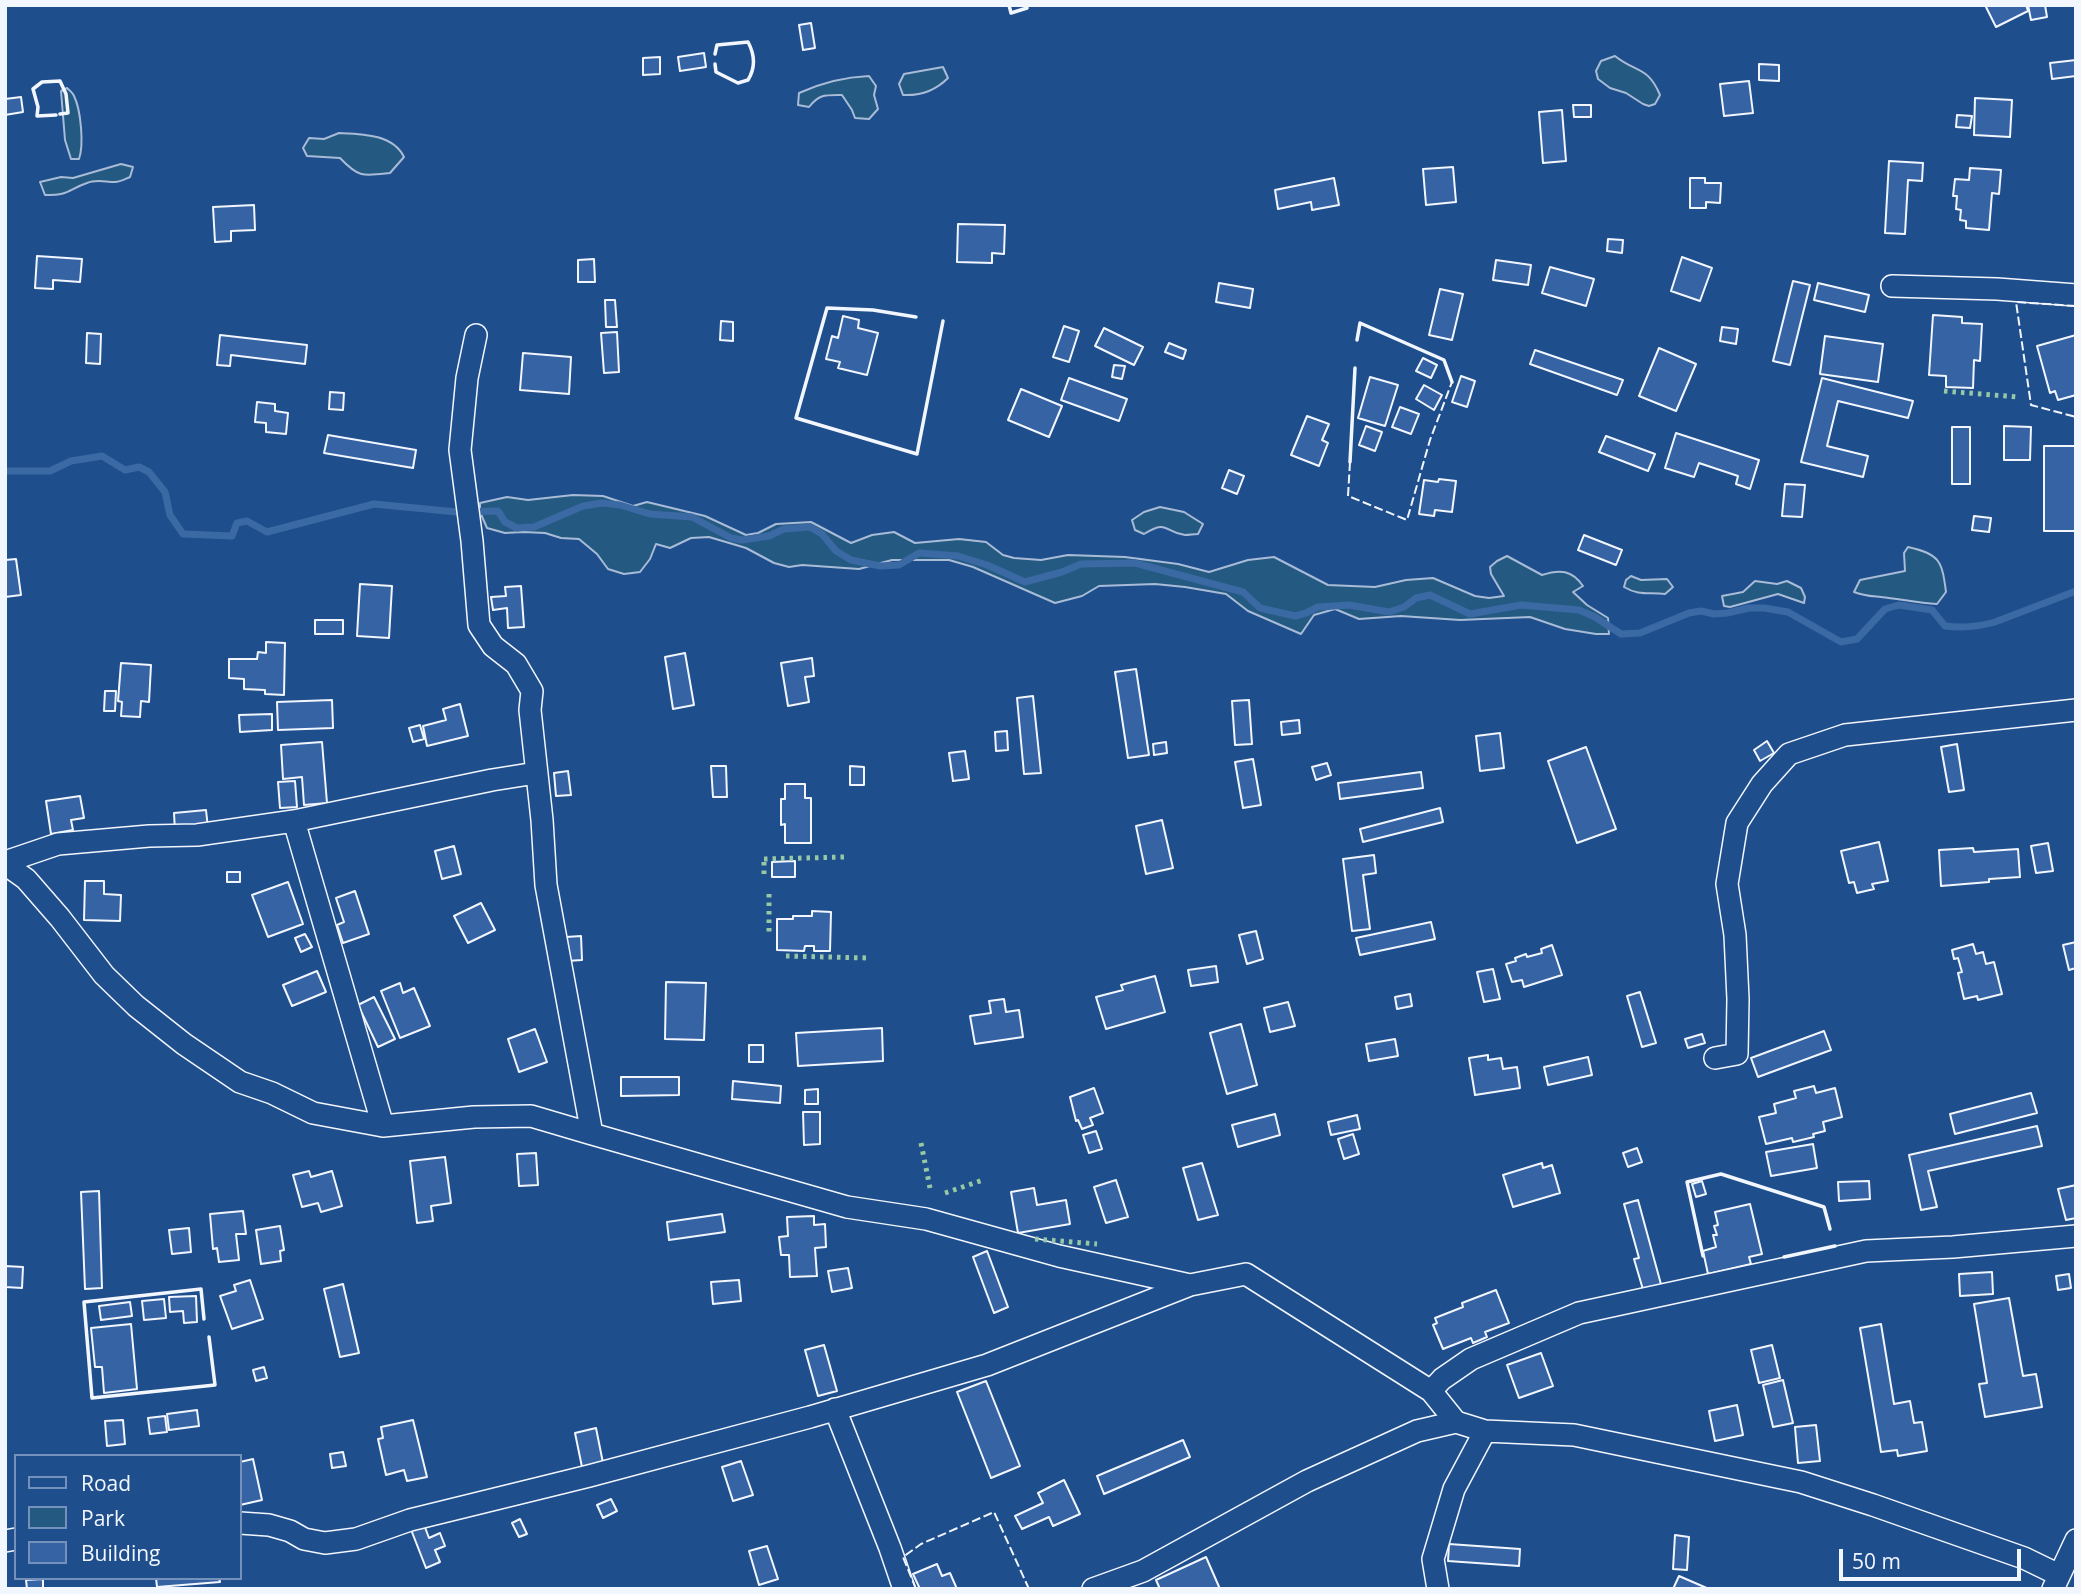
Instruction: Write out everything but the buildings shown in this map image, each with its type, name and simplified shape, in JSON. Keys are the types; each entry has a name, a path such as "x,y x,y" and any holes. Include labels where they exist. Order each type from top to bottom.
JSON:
{"street":[{"path":"1892,286 1997,289 2076,295"},
{"path":"476,335 467,378 460,450 472,541 479,625 494,646 516,664 532,691 530,710 542,820 545,885 592,1134"},
{"path":"1714,1058 1737,1054 1735,935 1727,884 1737,823 1762,784 1789,754 1844,734 2076,710"},
{"path":"5,863 58,844 149,836 197,835 294,821 536,773"},
{"path":"294,821 383,1126"},
{"path":"5,863 26,879 104,975 136,1006 184,1044 240,1082 272,1093 313,1113 383,1126 474,1117 531,1116 847,1207 926,1219 1059,1256 1190,1285"},
{"path":"1431,1391 1442,1379 1471,1359 1579,1313 1866,1251 1953,1247 2076,1236"},
{"path":"242,1522 269,1525 290,1531 304,1539 325,1543 356,1539 410,1520 589,1476 987,1365 1190,1285 1247,1274 1431,1391 1456,1422"},
{"path":"835,1409 904,1589"},
{"path":"1093,1589 1143,1570 1319,1475 1417,1431 1456,1422 1485,1431 1574,1435 1801,1482 2024,1558 2056,1582 2076,1540"},
{"path":"1438,1589 1433,1559 1454,1489 1485,1431"}],"green space":[{"path":"1615,56 1651,79 1660,95 1655,104 1643,104 1598,79 1596,71 1601,61"},
{"path":"943,67 948,78 938,86 922,93 903,95 899,84 904,74"},
{"path":"869,76 876,86 874,95 878,109 869,119 855,118 842,95 823,96 809,107 798,105 799,93 807,89 842,79"},
{"path":"67,88 74,96 80,118 79,159 71,159 65,140 61,91"},
{"path":"339,133 367,135 385,140 399,149 404,157 390,173 367,175 352,169 340,158 307,156 303,148 309,138 324,139"},
{"path":"121,164 133,167 130,177 119,182 90,182 64,193 45,195 40,182 61,177 73,178"},
{"path":"573,495 603,496 633,506 647,502 705,516 746,535 758,533 776,524 811,522 851,543 872,535 894,532 915,543 959,539 986,542 1003,555 1014,558 1041,560 1068,555 1125,557 1178,564 1209,572 1248,560 1274,557 1328,585 1375,587 1406,580 1433,578 1475,596 1489,598 1504,596 1491,574 1490,567 1507,556 1542,575 1565,572 1574,577 1583,586 1573,592 1608,618 1609,634 1565,629 1530,617 1460,620 1401,616 1359,619 1335,609 1314,615 1301,634 1248,611 1226,594 1185,587 1155,584 1099,586 1082,596 1055,603 973,567 949,560 892,560 859,569 802,565 789,567 774,563 746,548 709,537 691,538 670,548 656,544 650,559 640,572 624,574 608,569 597,554 579,539 561,538 545,533 505,533 487,528 480,512 480,503 507,497 528,500"},
{"path":"1160,507 1184,512 1203,524 1198,534 1185,535 1162,527 1144,534 1135,530 1132,520 1144,512"},
{"path":"1908,547 1938,560 1946,592 1937,604 1854,592 1860,580 1905,571 1904,553"},
{"path":"1631,576 1641,580 1667,579 1673,587 1665,594 1634,592 1624,587"},
{"path":"1755,581 1777,584 1787,581 1801,588 1805,597 1804,603 1778,594 1730,607 1724,606 1722,596 1743,592"}],"waterway":[{"path":"5,471 50,471 71,461 102,456 125,470 139,467 149,472 165,492 170,515 183,534 232,536 237,523 247,521 267,532 374,504 457,512 498,511 505,522 517,528 534,527 583,506 602,503 650,514 692,517 731,538 742,540 769,536 784,529 810,527 822,534 836,551 851,560 880,566 899,565 919,553 958,556 987,565 1025,582 1081,564 1135,563 1243,592 1260,608 1295,616 1318,607 1349,605 1389,612 1404,607 1416,598 1430,595 1470,614 1521,605 1579,610 1621,634 1640,633 1689,613 1701,611 1714,614 1764,608 1788,612 1841,642 1857,639 1885,609 1899,605 1932,610 1945,626 1970,627 1995,622 2076,591"}],"hedge":[{"path":"1944,391 2018,397"},
{"path":"764,859 844,857"},
{"path":"764,862 764,875"},
{"path":"769,894 769,932"},
{"path":"786,956 868,958"},
{"path":"921,1143 930,1188"},
{"path":"945,1193 983,1180"},
{"path":"1035,1239 1097,1244"}],"fence":[{"path":"2076,306 2016,302 2031,405 2076,417"},
{"path":"1350,462 1348,496 1407,520 1430,440 1452,382"},
{"path":"916,1589 903,1557 921,1544 994,1512 1029,1589"}],"wall":[{"path":"1009,5 1011,13 1027,8"},
{"path":"715,54 717,45 748,42 754,61 748,80 738,83 716,72 715,64"},
{"path":"56,115 37,116 38,107 33,89 42,82 60,81 66,94 68,113 60,114"},
{"path":"916,317 873,310 827,308 796,418 917,454 943,321"},
{"path":"1357,340 1360,323 1444,360 1452,382"},
{"path":"1350,462 1355,368"},
{"path":"1703,1256 1687,1182 1721,1174 1824,1207 1830,1229"},
{"path":"1784,1257 1835,1246"},
{"path":"204,1319 201,1289 84,1302 92,1398 215,1385 209,1337"}]}
